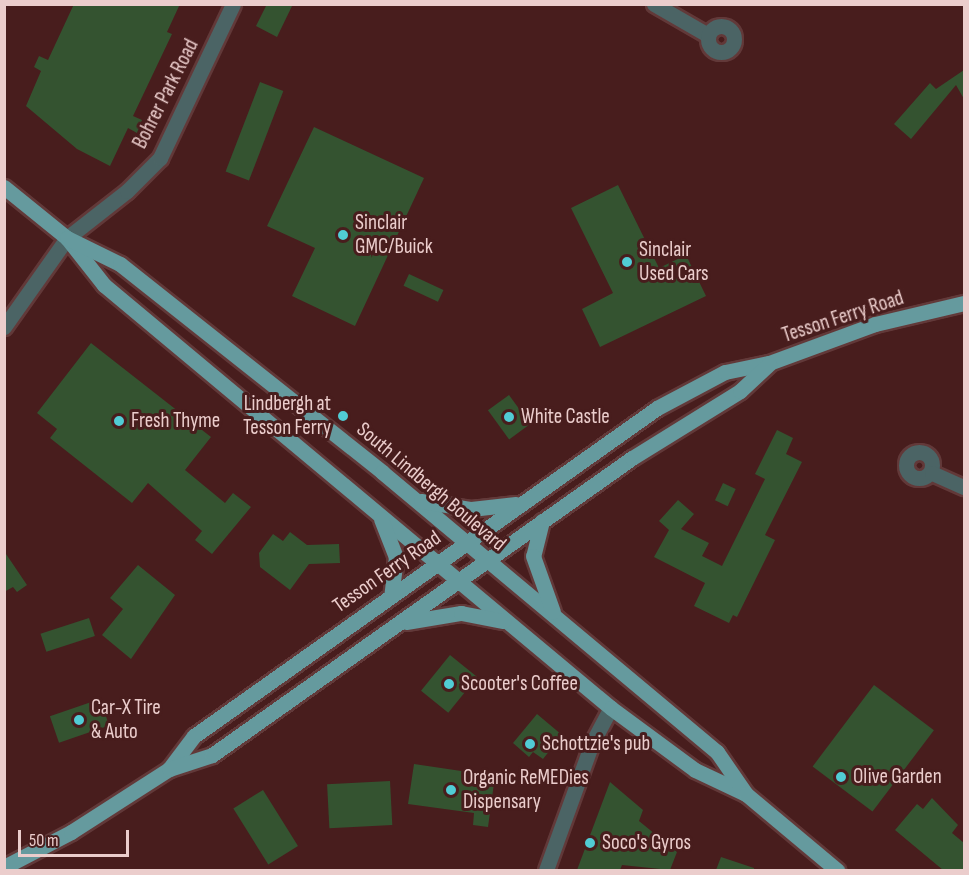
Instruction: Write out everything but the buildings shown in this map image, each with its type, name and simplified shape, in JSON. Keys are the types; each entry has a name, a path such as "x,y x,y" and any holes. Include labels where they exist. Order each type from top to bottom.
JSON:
{"main road":[{"name":"South Lindbergh Boulevard","path":"4,187 67,238 104,285 506,622 611,708 695,770 746,794 835,869"},
{"name":"South Lindbergh Boulevard","path":"67,238 120,264 415,500 717,752 746,794"},
{"name":"Tesson Ferry Road","path":"169,769 194,736 519,503 682,394 725,372 770,363 875,324 964,303"},
{"name":"Tesson Ferry Road","path":"4,867 91,820 169,769 212,755 660,439 740,391 770,363"},
{"path":"415,500 455,509 519,503"},
{"path":"380,516 396,556 391,595"},
{"path":"542,521 533,556 534,570 555,618"},
{"path":"400,623 461,613 506,622"}],"street":[{"name":"Bohrer Park Road","path":"4,327 39,272 67,238 127,191 160,158 233,4"},
{"path":"654,4 708,35"},
{"path":"932,472 964,487"},
{"path":"546,870 591,743 611,708"}],"place":[{"name":"Sinclair GMC/Buick","path":"343,235"},
{"name":"Sinclair Used Cars","path":"627,262"},
{"name":"Lindbergh at Tesson Ferry","path":"343,416"},
{"name":"White Castle","path":"509,417"},
{"name":"Fresh Thyme","path":"119,421"},
{"name":"Scooter's Coffee","path":"449,684"},
{"name":"Car-X Tire & Auto","path":"79,720"},
{"name":"Schottzie's pub","path":"530,744"},
{"name":"Olive Garden","path":"841,777"},
{"name":"Organic ReMEDies Dispensary","path":"451,790"},
{"name":"Soco's Gyros","path":"590,843"}]}
